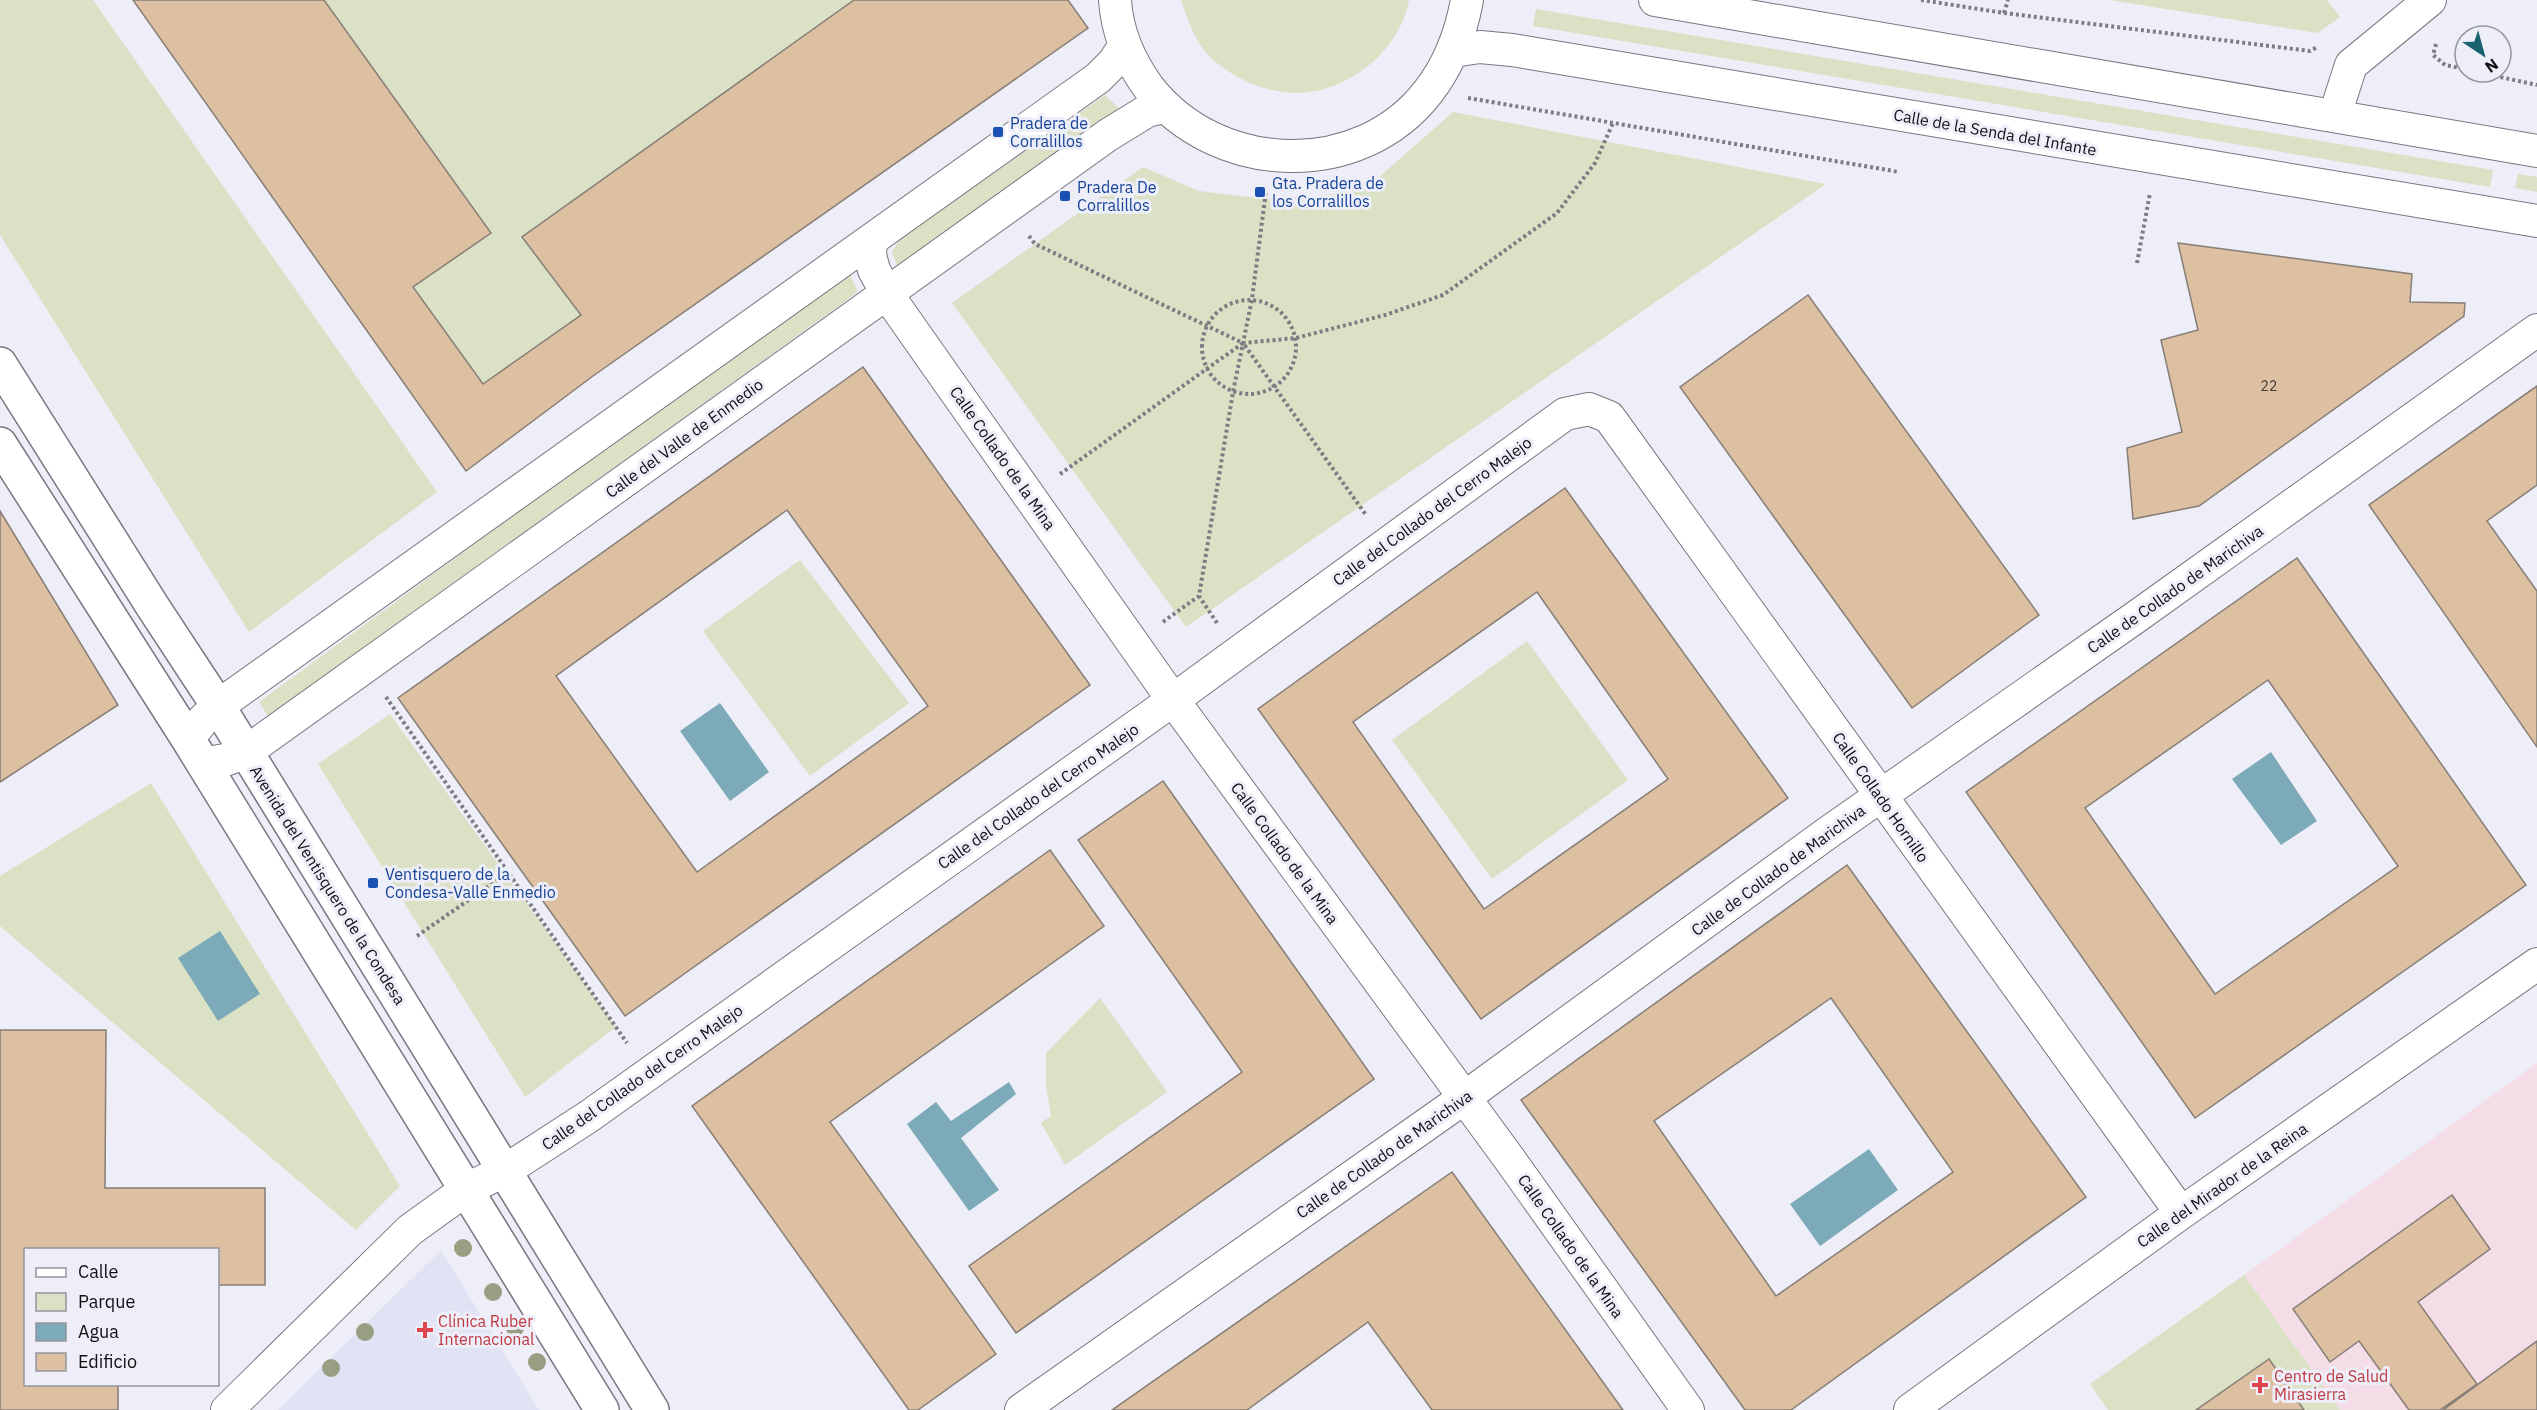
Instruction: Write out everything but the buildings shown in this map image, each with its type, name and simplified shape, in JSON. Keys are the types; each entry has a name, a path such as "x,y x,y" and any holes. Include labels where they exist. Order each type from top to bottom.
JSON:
{"main road":[{"name":"Avenida del Ventisquero de la Condesa","path":"0,364 218,706 652,1410"},
{"path":"0,444 196,751 602,1410"}],"street":[{"path":"1115,0 1116,14 1125,46 1143,79 1164,107 1191,127 1228,147 1270,156 1305,157 1340,150 1372,137 1402,117 1428,92 1453,51 1462,28 1467,0"},
{"path":"1655,0 2537,151"},
{"path":"2336,115 2351,65 2430,0"},
{"path":"196,751 218,706 1098,78 1114,62 1125,46"},
{"name":"Calle de la Senda del Infante","path":"1453,51 1480,47 1512,50 2537,221"},
{"name":"Calle del Valle de Enmedio","path":"196,751 225,760 246,752 1128,121 1147,111 1164,107"},
{"name":"Calle Collado de la Mina","path":"871,241 870,255 874,270 887,294 1173,700 1464,1098 1688,1410"},
{"name":"Calle de Collado de Marichiva","path":"1021,1410 1464,1098 1881,795 2136,617 2537,330"},
{"name":"Calle Collado Hornillo","path":"1566,414 1589,409 1609,417 2181,1213"},
{"name":"Calle del Collado del Cerro Malejo","path":"467,1190 506,1170 588,1117 1173,700 1566,414"},
{"name":"Calle del Mirador de la Reina","path":"1910,1410 2181,1213 2537,964"},
{"path":"227,1410 390,1248 410,1230 467,1190"}],"path":[{"path":"1920,0 2004,13 2310,51 2320,45"},
{"path":"2004,13 2008,0"},
{"path":"2513,80 2537,85"},
{"path":"1428,92 1899,172"},
{"path":"1030,496 1243,343 1296,338 1385,315 1443,295 1557,213 1595,163 1613,123"},
{"path":"1238,653 1199,597 1233,392 1252,299 1270,156"},
{"path":"2137,263 2157,159"},
{"path":"1007,207 1035,244 1243,343 1387,544"},
{"path":"1252,299 1264,301 1285,315 1296,338 1296,351 1292,365 1280,382 1262,393 1233,392 1211,377 1204,365 1201,352 1206,325 1212,316 1230,302 1252,299"},
{"path":"1135,643 1199,597"},
{"path":"384,695 631,1048"},
{"path":"417,936 506,874"}],"shaded area":[{"path":"2537,1063 2537,1410 2340,1410 2244,1275"},
{"name":"Clínica Ruber Internacional","path":"441,1250 539,1410 278,1410"}],"green space":[{"path":"0,0 93,0 437,492 249,632 0,235"},
{"path":"324,0 854,0 522,237 581,315 483,384 413,287 490,232"},
{"path":"1181,0 1409,0 1403,20 1380,55 1345,81 1325,89 1305,93 1266,88 1240,78 1225,69 1210,57 1199,43"},
{"path":"2109,0 2327,0 2340,17 2318,33"},
{"path":"1536,9 2493,170 2490,187 1533,26"},
{"path":"1105,95 1120,109 898,268 892,252 899,240"},
{"path":"1453,112 1826,184 1186,627 952,303 1143,167 1199,191 1265,199 1335,194 1378,178"},
{"path":"2518,174 2537,177 2537,192 2515,188"},
{"path":"848,270 858,292 268,716 259,702"},
{"path":"800,560 909,703 810,776 703,631"},
{"path":"1527,641 1628,780 1492,879 1392,740"},
{"path":"390,714 616,1027 525,1097 318,764"},
{"path":"151,783 400,1186 356,1230 0,926 0,876"},
{"path":"1100,998 1167,1092 1065,1165 1041,1123 1051,1116 1046,1084 1046,1053"},
{"path":"2244,1275 2340,1410 2304,1410 2269,1359 2196,1410 2108,1410 2090,1384"}],"water":[{"path":"720,703 769,772 730,801 680,731"},
{"path":"2271,752 2317,821 2281,845 2232,779"},
{"path":"220,931 260,994 218,1021 178,958"},
{"path":"1009,1082 1016,1094 961,1138 999,1190 969,1211 907,1124 936,1102 951,1121"},
{"path":"1869,1149 1898,1190 1820,1246 1790,1204"}],"place":[{"name":"Pradera de Corralillos","path":"998,132"},
{"name":"Gta. Pradera de los Corralillos","path":"1260,192"},
{"name":"Pradera De Corralillos","path":"1065,196"},
{"name":"Ventisquero de la Condesa-Valle Enmedio","path":"373,883"},
{"name":"Clínica Ruber Internacional","path":"425,1330"},
{"name":"Centro de Salud Mirasierra","path":"2260,1385"}]}
